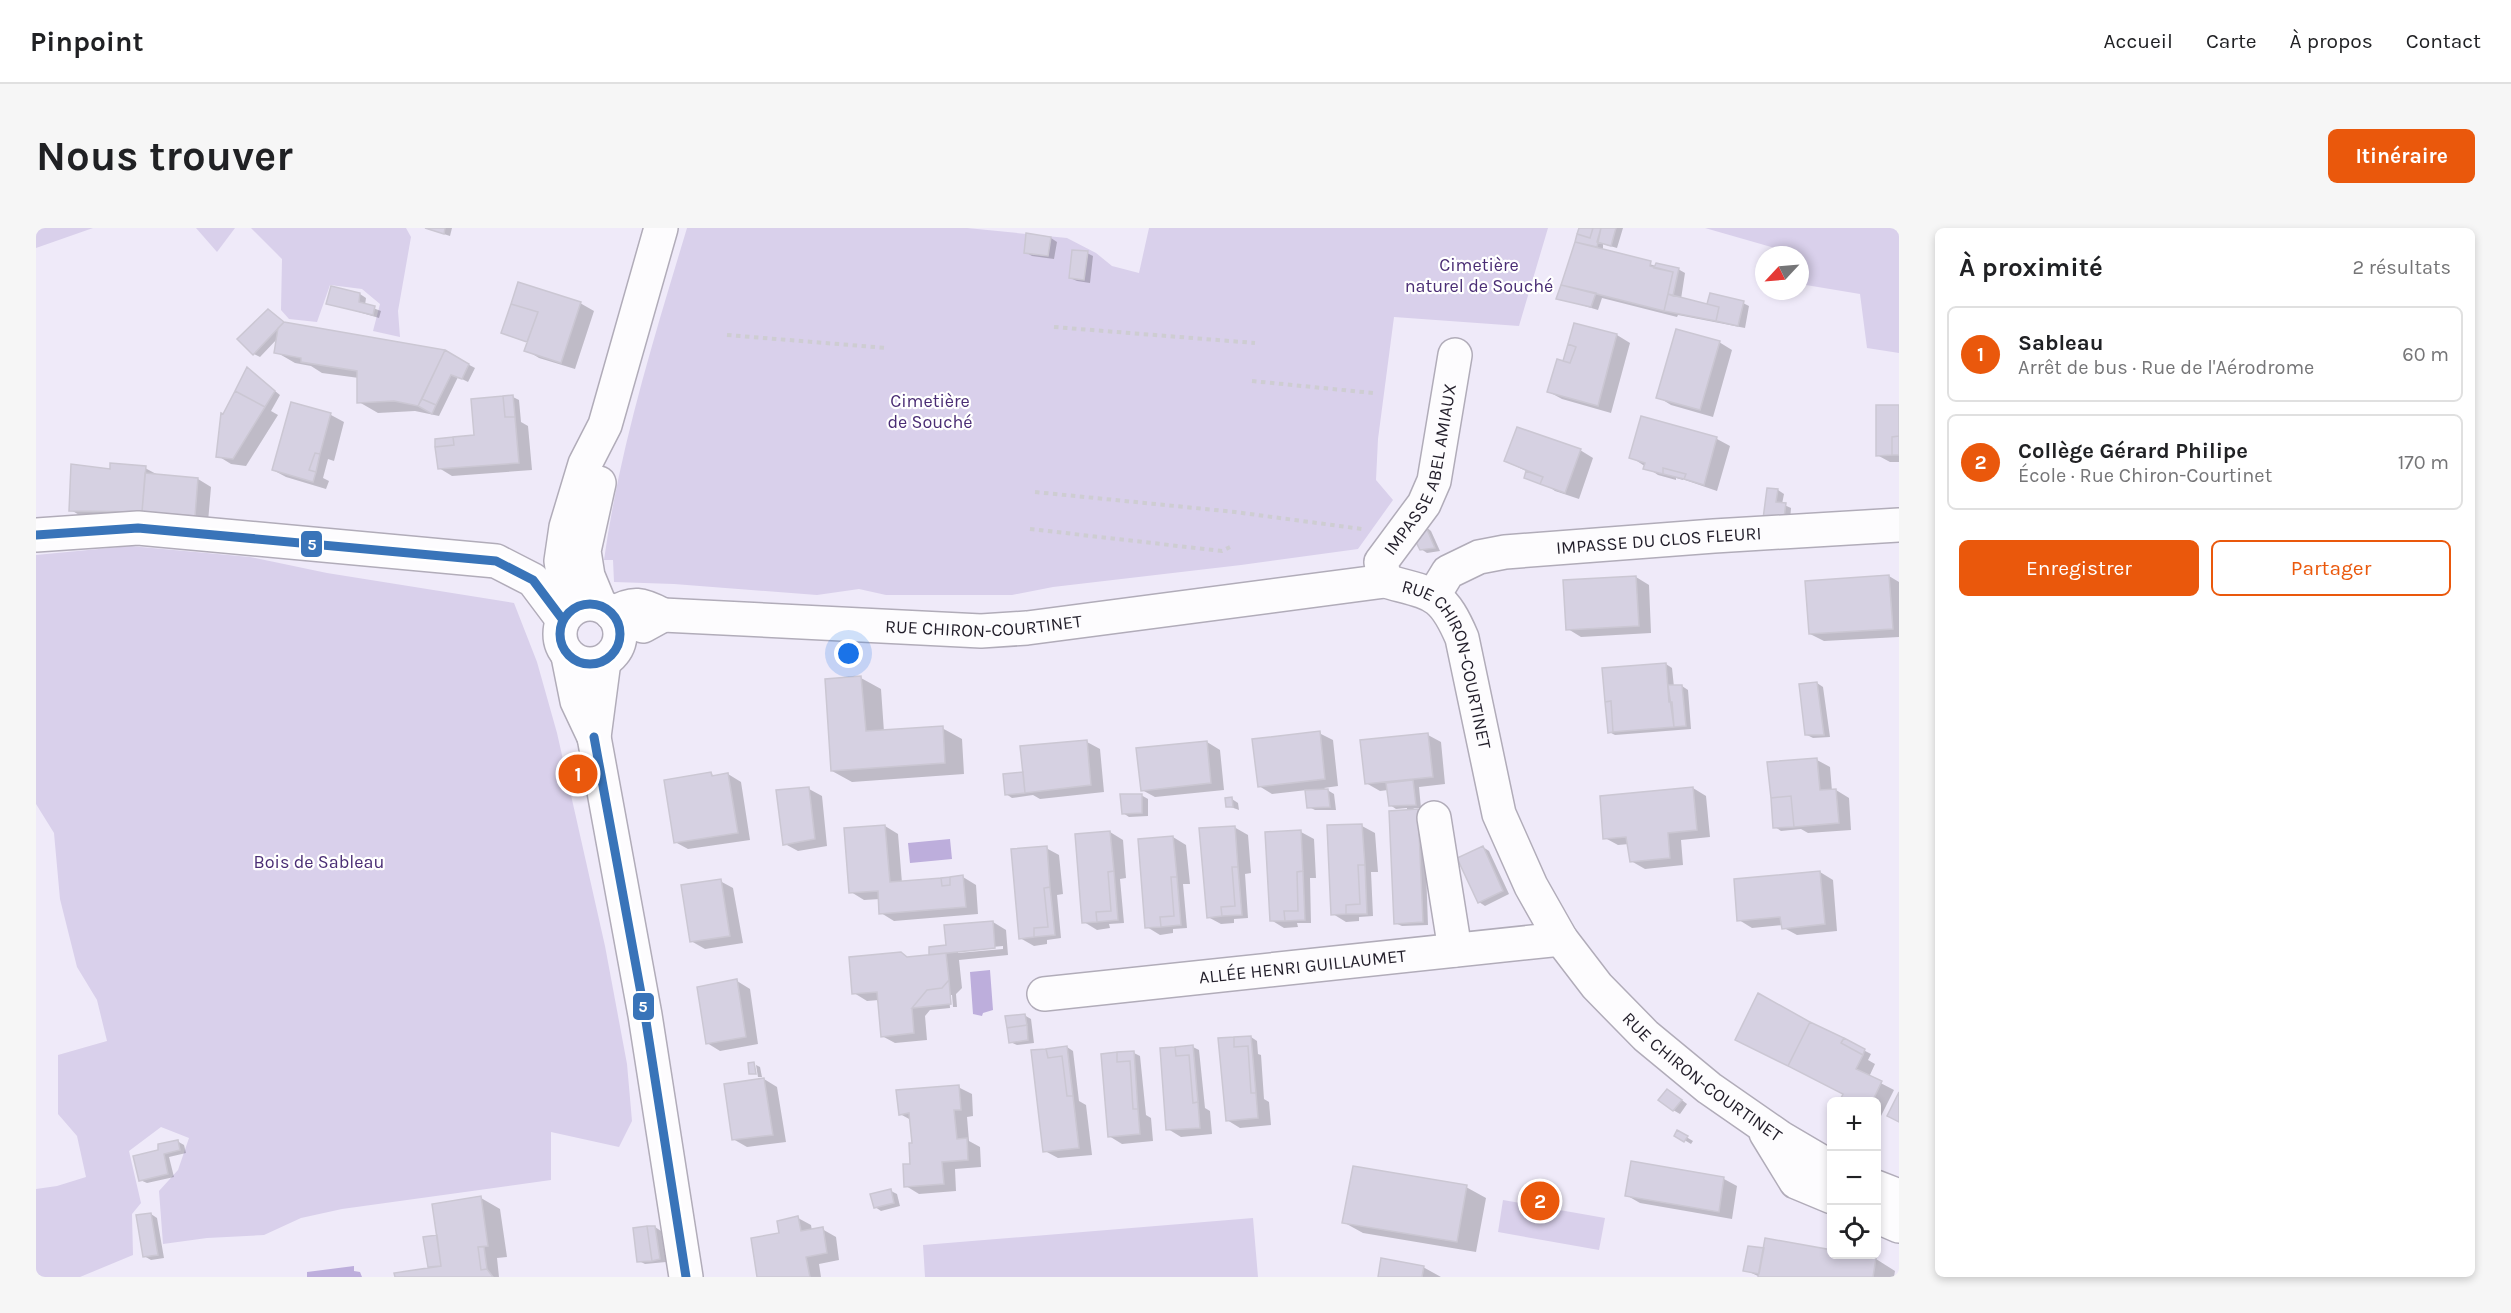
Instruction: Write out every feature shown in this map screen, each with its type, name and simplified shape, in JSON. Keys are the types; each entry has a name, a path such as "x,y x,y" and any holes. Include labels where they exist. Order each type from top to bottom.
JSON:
{"street":[{"path":"661,228 605,425 585,464 566,526 561,561 566,616 559,639 568,656 577,701 594,737 645,1015 686,1277"},
{"name":"IMPASSE ABEL AMIAUX","path":"1385,581 1381,562 1424,504 1434,481 1455,355"},
{"path":"594,737 610,655 620,630 588,576 584,551 602,472 605,425"},
{"name":"IMPASSE DU CLOS FLEURI","path":"1434,595 1448,572 1479,557 1506,552 1899,525"},
{"path":"36,535 138,528 496,561 533,580 566,616"},
{"name":"RUE CHIRON-COURTINET","path":"606,609 637,605 648,607 663,615 992,630 1027,628 1385,581 1434,595 1452,616 1462,638 1499,814 1531,886 1561,939 1597,986 1646,1036 1709,1088 1760,1124 1827,1165"},
{"path":"566,616 583,604 606,609"},
{"path":"568,656 585,664 610,655 646,624 663,615"},
{"path":"1434,818 1455,950"},
{"name":"ALLÉE HENRI GUILLAUMET","path":"1044,994 1561,939"},
{"path":"1760,1124 1796,1182 1827,1195"},
{"path":"1881,1189 1899,1196"},
{"path":"1881,1218 1899,1226"}],"path":[{"path":"1054,327 1255,343"},
{"path":"727,335 887,348"},
{"path":"1252,381 1373,393"},
{"path":"1035,492 1235,512 1366,529"},
{"path":"1030,529 1222,551 1230,547"}],"green space":[{"path":"36,228 93,228 36,248"},
{"path":"196,228 235,228 217,252"},
{"path":"251,228 406,228 411,237 398,311 400,337 373,331 380,304 362,289 330,285 317,322 289,319 281,310 282,259"},
{"name":"Cimetière de Souché","path":"687,228 967,228 1067,238 1096,253 1112,266 1139,273 1149,228 1548,228 1519,326 1394,317 1378,439 1376,480 1393,500 1358,549 1053,587 1012,595 886,595 859,589 817,595 674,584 614,582 613,560 604,560 629,434 650,351"},
{"path":"1705,228 1899,228 1899,353 1867,348 1860,294 1809,286 1809,246 1768,246"},
{"name":"Bois de Sableau","path":"130,546 250,557 327,573 514,603 537,662 557,733 605,946 627,1064 632,1121 619,1147 551,1132 551,1180 342,1209 301,1218 264,1235 207,1238 163,1244 159,1191 178,1170 189,1138 161,1127 129,1151 141,1203 132,1214 133,1255 80,1277 36,1277 36,1189 57,1186 86,1177 77,1136 58,1114 58,1055 107,1041 97,1000 77,967 60,899 54,833 36,804 36,555"},
{"path":"1503,1200 1605,1218 1599,1250 1498,1232"},
{"path":"1253,1218 1258,1277 925,1277 923,1245"}],"shaded area":[{"path":"950,839 952,859 910,863 908,843"},
{"path":"990,970 993,1010 983,1013 982,1016 973,1014 970,972"},
{"path":"354,1266 354,1271 360,1272 362,1277 307,1277 307,1272"}],"building":[{"path":"425,228 445,228 444,234"},
{"path":"1579,228 1593,228 1590,238 1577,234"},
{"path":"1593,228 1601,228 1597,247 1575,242 1577,234 1590,238"},
{"path":"1601,228 1616,228 1611,246 1597,242"},
{"path":"1026,233 1051,237 1048,256 1024,253"},
{"path":"1575,242 1651,261 1650,266 1673,272 1664,311 1561,285"},
{"path":"1072,250 1088,251 1084,280 1069,278"},
{"path":"1656,263 1679,268 1673,296 1668,294 1673,272 1654,268"},
{"path":"518,282 581,302 561,363 524,351 538,312 511,304"},
{"path":"1561,285 1596,293 1591,307 1556,299"},
{"path":"331,286 360,293 359,302 375,306 373,315 326,304"},
{"path":"1710,293 1744,301 1738,326 1716,321 1719,307 1707,304"},
{"path":"1668,294 1719,307 1716,321 1664,311"},
{"path":"511,304 538,312 527,342 501,333"},
{"path":"268,309 284,322 253,355 237,339"},
{"path":"284,322 445,350 418,406 394,401 357,403 357,371 301,362 301,358 274,353 278,328"},
{"path":"1574,323 1617,334 1598,406 1547,392 1557,359 1570,363 1576,347 1568,344"},
{"path":"1676,329 1720,341 1700,410 1656,398"},
{"path":"1568,344 1576,347 1570,363 1563,361"},
{"path":"445,350 469,364 462,379 451,375 436,405 422,399"},
{"path":"247,367 275,391 265,407 235,391"},
{"path":"235,391 265,407 233,459 216,457 221,413 223,414"},
{"path":"513,395 515,417 505,417 503,396"},
{"path":"503,396 505,417 515,417 519,463 438,469 435,447 454,445 453,437 474,435 471,399"},
{"path":"422,399 436,405 432,414 418,406"},
{"path":"291,402 331,413 320,454 315,453 309,470 316,472 313,482 272,470"},
{"path":"1876,405 1899,405 1899,436 1892,437 1892,455 1876,456"},
{"path":"1641,416 1717,437 1704,485 1684,479 1686,474 1663,468 1663,474 1643,469 1645,463 1629,458"},
{"path":"1517,427 1581,449 1565,493 1540,484 1543,477 1504,461"},
{"path":"1899,436 1899,455 1892,455 1892,437"},
{"path":"453,437 454,445 435,447 435,439"},
{"path":"315,453 320,454 316,472 309,470"},
{"path":"110,463 146,466 142,512 69,511 71,464 110,469"},
{"path":"1663,468 1686,474 1684,479 1663,474"},
{"path":"1526,471 1543,477 1540,484 1524,478"},
{"path":"145,473 198,478 195,516 142,512"},
{"path":"1767,488 1778,489 1776,502 1786,503 1784,518 1763,519"},
{"path":"1425,525 1435,548 1420,550 1415,540"},
{"path":"1889,575 1893,629 1809,634 1805,581"},
{"path":"1636,576 1639,626 1566,630 1563,580"},
{"path":"1666,663 1669,702 1672,702 1674,727 1613,732 1611,701 1605,702 1602,668"},
{"path":"861,676 866,731 943,726 945,763 831,771 825,679"},
{"path":"1817,682 1824,735 1805,735 1799,684"},
{"path":"1668,685 1682,685 1686,726 1674,727"},
{"path":"1611,701 1613,732 1608,733 1605,702"},
{"path":"1320,731 1325,779 1258,787 1252,739"},
{"path":"1428,733 1433,777 1365,784 1360,740"},
{"path":"1087,740 1091,785 1025,793 1020,746"},
{"path":"1207,741 1211,783 1141,791 1136,748"},
{"path":"1817,758 1820,790 1836,789 1839,823 1794,827 1791,796 1771,798 1767,762"},
{"path":"711,772 712,776 728,773 738,833 674,843 664,780"},
{"path":"1023,772 1025,793 1005,795 1003,774"},
{"path":"1413,780 1416,805 1389,806 1386,783"},
{"path":"809,787 815,839 783,845 776,790"},
{"path":"1693,787 1697,830 1668,833 1670,858 1630,862 1626,837 1603,839 1600,796"},
{"path":"1328,789 1330,807 1307,808 1305,790"},
{"path":"1120,794 1142,794 1142,813 1122,814"},
{"path":"1791,796 1794,827 1773,828 1771,798"},
{"path":"1232,797 1233,807 1226,807 1225,798"},
{"path":"1418,809 1423,922 1394,924 1389,811"},
{"path":"1362,824 1365,865 1358,865 1360,904 1346,905 1346,914 1331,915 1327,825"},
{"path":"885,825 890,882 941,878 942,886 950,885 950,877 963,875 966,907 879,914 878,891 849,893 844,828"},
{"path":"1235,826 1238,867 1232,867 1235,906 1221,907 1222,916 1207,918 1199,828"},
{"path":"1301,830 1303,871 1297,872 1298,911 1284,911 1285,921 1270,921 1265,832"},
{"path":"1110,831 1114,871 1108,872 1111,911 1096,912 1097,922 1082,923 1075,834"},
{"path":"1173,836 1177,877 1171,877 1174,916 1160,917 1161,927 1145,928 1138,839"},
{"path":"1047,846 1050,887 1044,888 1048,927 1034,928 1034,937 1019,939 1011,849"},
{"path":"1483,846 1503,891 1478,903 1457,858"},
{"path":"1358,865 1365,865 1367,914 1346,914 1346,905 1360,904"},
{"path":"1232,867 1238,867 1242,915 1222,916 1221,907 1235,906"},
{"path":"1114,871 1118,920 1097,922 1096,912 1111,911 1108,872"},
{"path":"1303,871 1305,920 1285,921 1284,911 1298,911 1297,872"},
{"path":"1820,871 1825,924 1782,929 1780,917 1737,921 1734,879"},
{"path":"950,877 950,885 942,886 941,878"},
{"path":"1171,877 1177,877 1181,925 1161,927 1160,917 1174,916"},
{"path":"721,879 730,936 690,942 681,885"},
{"path":"1050,887 1055,935 1034,937 1034,928 1048,927 1044,888"},
{"path":"993,921 995,948 929,955 929,947 946,945 944,925"},
{"path":"901,952 907,957 946,953 949,980 942,988 927,990 912,1008 914,1033 881,1037 877,992 852,994 849,957"},
{"path":"737,979 746,1037 706,1044 697,987"},
{"path":"949,980 951,1004 912,1008 927,990 942,988"},
{"path":"1758,993 1810,1022 1788,1066 1735,1040"},
{"path":"1025,1014 1027,1025 1007,1028 1005,1016"},
{"path":"1810,1022 1844,1038 1841,1043 1863,1055 1856,1069 1882,1081 1874,1097 1842,1097 1843,1094 1788,1066"},
{"path":"1027,1025 1028,1040 1009,1043 1007,1028"},
{"path":"1251,1036 1256,1093 1251,1093 1248,1046 1234,1047 1234,1037"},
{"path":"1234,1037 1234,1047 1248,1046 1251,1093 1256,1093 1258,1118 1226,1121 1218,1038"},
{"path":"1844,1038 1865,1049 1863,1055 1841,1043"},
{"path":"1193,1045 1198,1102 1193,1103 1189,1055 1176,1056 1175,1047"},
{"path":"1067,1046 1073,1096 1067,1096 1062,1056 1048,1058 1046,1049"},
{"path":"1175,1047 1176,1056 1189,1055 1193,1103 1198,1102 1200,1128 1166,1130 1160,1048"},
{"path":"1046,1049 1048,1058 1062,1056 1067,1096 1073,1096 1079,1148 1043,1152 1031,1050"},
{"path":"1134,1051 1138,1109 1133,1109 1130,1061 1117,1062 1117,1052"},
{"path":"1117,1052 1117,1062 1130,1061 1133,1109 1138,1109 1140,1134 1108,1137 1101,1054"},
{"path":"754,1062 756,1074 749,1074 748,1063"},
{"path":"764,1078 773,1135 732,1140 724,1084"},
{"path":"959,1085 961,1110 954,1110 957,1139 967,1138 968,1160 942,1162 944,1184 904,1187 903,1164 910,1164 909,1143 912,1143 909,1113 899,1115 896,1090"},
{"path":"1667,1089 1682,1100 1673,1111 1658,1100"},
{"path":"1899,1092 1899,1122 1887,1116"},
{"path":"1677,1130 1688,1136 1684,1142 1674,1136"},
{"path":"178,1140 180,1150 164,1154 168,1174 139,1181 133,1156 158,1150 158,1144"},
{"path":"1631,1161 1724,1177 1719,1212 1625,1196"},
{"path":"1353,1166 1467,1185 1457,1242 1342,1223"},
{"path":"891,1189 894,1203 874,1208 870,1194"},
{"path":"481,1196 488,1246 478,1247 481,1270 487,1269 493,1277 395,1277 394,1273 441,1266 432,1204"},
{"path":"151,1213 158,1255 143,1257 136,1215"},
{"path":"798,1216 801,1231 823,1227 827,1253 806,1257 810,1277 757,1277 751,1238 779,1233 777,1221"},
{"path":"647,1226 652,1261 637,1262 633,1228"},
{"path":"647,1226 655,1226 660,1259 652,1261"},
{"path":"437,1235 441,1266 428,1267 423,1237"},
{"path":"1765,1238 1827,1249 1827,1259 1876,1259 1873,1277 1758,1277"},
{"path":"1748,1246 1764,1248 1759,1274 1743,1271"},
{"path":"478,1247 484,1247 487,1269 481,1270"},
{"path":"1381,1258 1424,1266 1422,1277 1378,1277"}],"transit line":[{"name":"5","path":"36,535 138,528 496,561 533,580 563,620"},
{"name":"5","path":"584,604 596,604 607,609 615,617 620,634 618,646 607,659 596,664 584,664 573,659 565,651 560,640 560,628 565,617 573,609 584,604"},
{"name":"5","path":"594,737 645,1015 686,1277"}],"place":[{"name":"Sableau","path":"578,774"},
{"name":"Collège Gérard Philipe","path":"1540,1201"}],"park label":[{"name":"Cimetière naturel de Souché","path":"1479,275"}]}
